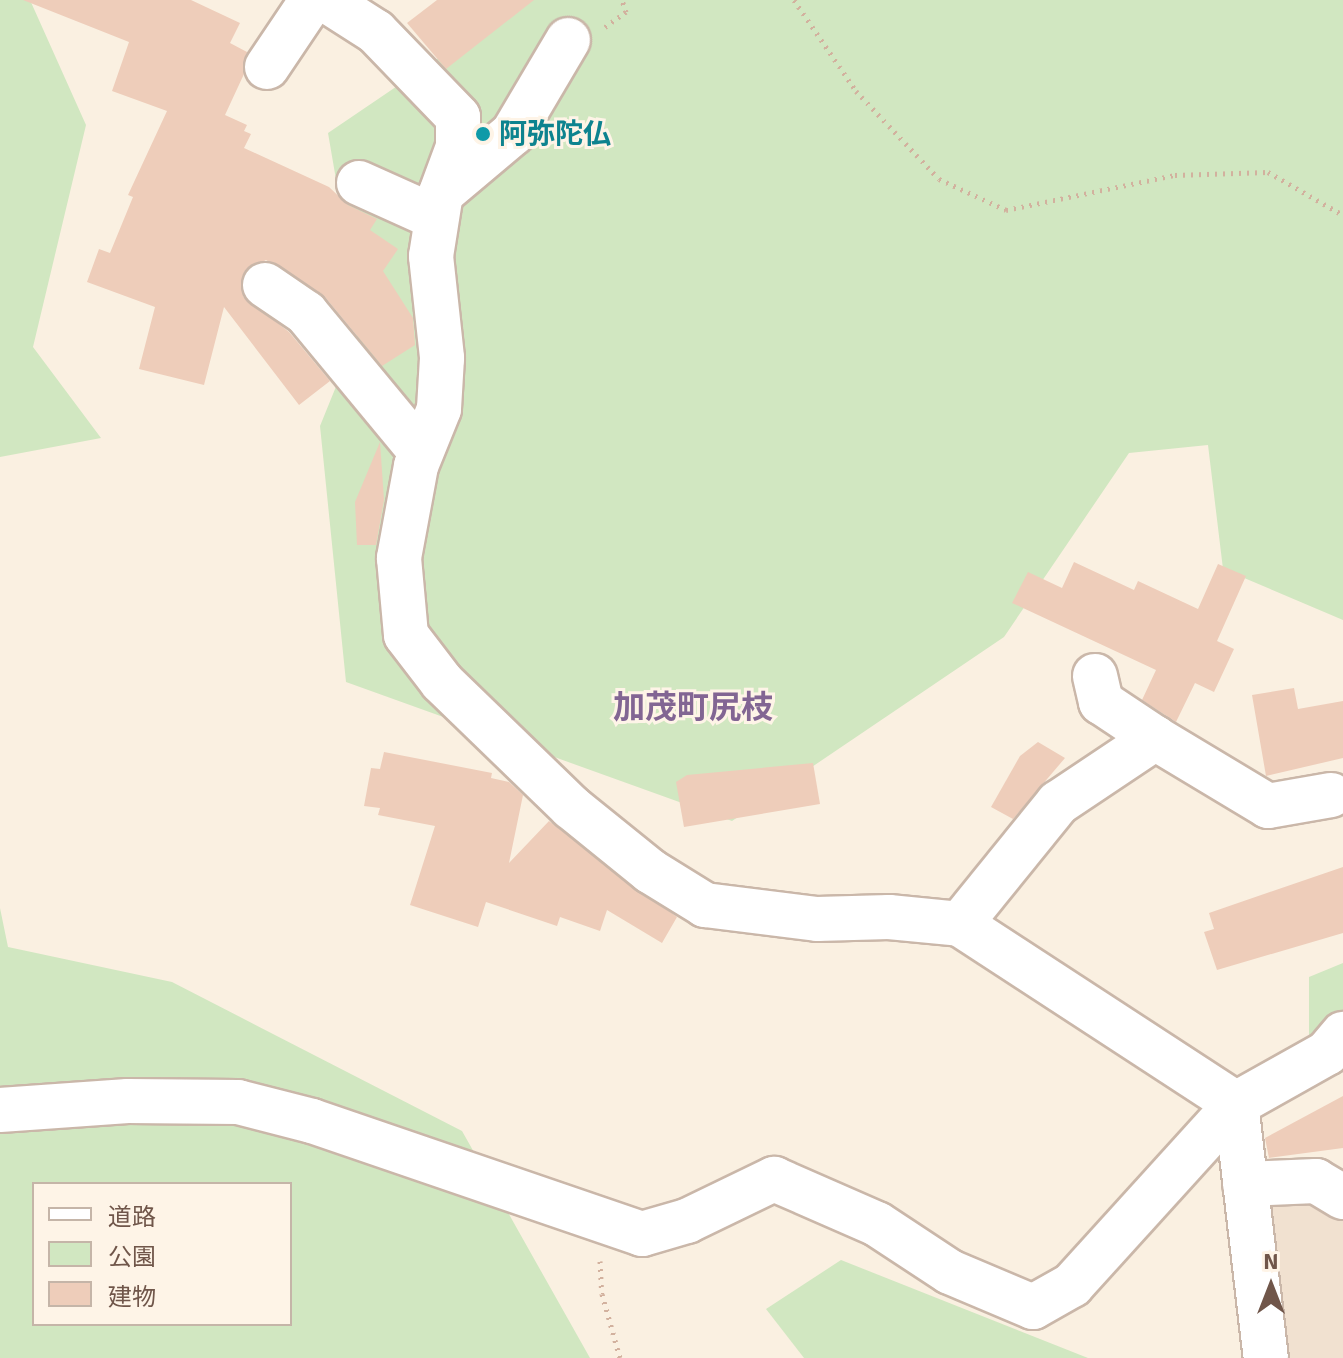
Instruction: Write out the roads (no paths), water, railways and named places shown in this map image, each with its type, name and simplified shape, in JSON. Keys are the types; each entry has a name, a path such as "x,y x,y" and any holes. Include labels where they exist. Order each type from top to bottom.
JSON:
{"street":[{"path":"267,67 312,0"},
{"path":"326,0 377,16 458,117 458,147 439,206 431,256 442,371 439,409 421,452 399,558 406,635 442,682 571,807 650,871 705,905 817,919 889,917 960,924 1236,1104"},
{"path":"439,206 513,133 568,40"},
{"path":"359,183 439,206"},
{"path":"265,285 306,313 421,452"},
{"path":"1095,676 1101,702 1268,806 1331,795"},
{"path":"960,924 1058,803 1155,738"},
{"path":"0,1110 128,1101 238,1102 312,1121 642,1234 687,1221 774,1179 877,1224 950,1272 1033,1307 1072,1285 1236,1104 1327,1053 1343,1034"},
{"path":"1236,1104 1266,1358"},
{"path":"1245,1184 1316,1181 1343,1197"}],"place":[{"name":"阿弥陀仏","path":"483,134"}],"district":[{"name":"加茂町尻枝","path":"693,708"}]}
